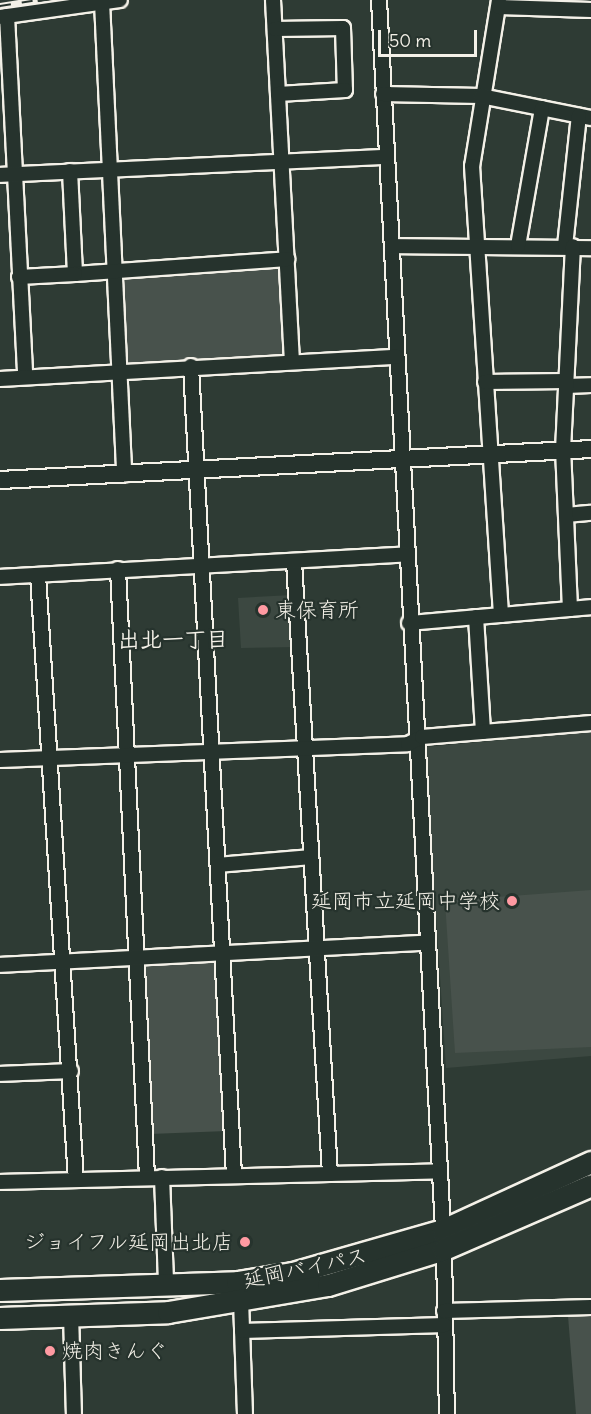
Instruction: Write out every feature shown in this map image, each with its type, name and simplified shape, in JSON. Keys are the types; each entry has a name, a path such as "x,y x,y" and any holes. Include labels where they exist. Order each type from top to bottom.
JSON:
{"highway":[{"name":"延岡バイパス","path":"0,1290 237,1282 293,1273 443,1239 591,1162"},
{"name":"延岡バイパス","path":"0,1317 168,1312 328,1285 443,1239 591,1185"}],"street":[{"path":"25,377 20,277 7,174 3,16 120,0"},
{"path":"273,0 292,360"},
{"path":"379,0 437,1171 443,1239 447,1414"},
{"path":"102,2 124,474"},
{"path":"501,615 476,245 472,146 499,3 591,10"},
{"path":"275,29 343,28 345,90 278,94"},
{"path":"383,94 481,96 585,117 569,246 563,450 570,609"},
{"path":"518,246 542,108"},
{"path":"7,174 386,157"},
{"path":"70,171 75,274"},
{"path":"392,246 476,245 591,248"},
{"path":"20,277 286,259"},
{"path":"0,379 292,360 396,357"},
{"path":"191,366 199,470 234,1176"},
{"path":"485,382 591,385"},
{"path":"0,480 402,461 591,449"},
{"path":"566,515 591,513"},
{"path":"0,577 406,554"},
{"path":"294,561 330,1174"},
{"path":"118,569 147,1178"},
{"path":"38,575 66,962 76,1180"},
{"path":"409,623 591,607"},
{"path":"476,617 483,732"},
{"path":"0,760 305,748 415,741 483,732 591,723"},
{"path":"218,865 311,857"},
{"path":"0,965 426,943"},
{"path":"0,1074 71,1071"},
{"path":"0,1182 437,1171"},
{"path":"162,1178 166,1283"},
{"path":"241,1300 245,1414"},
{"path":"242,1331 591,1307"},
{"path":"71,1315 74,1414"}],"shaded area":[{"path":"281,265 285,354 124,365 120,274"},
{"path":"292,595 295,647 241,648 238,598"},
{"name":"延岡市立延岡中学校","path":"591,732 591,1056 446,1068 425,747"},
{"path":"591,890 591,1047 455,1053 445,901"},
{"path":"218,958 227,1131 150,1134 145,962"},
{"path":"591,1315 591,1414 576,1414 568,1316"}],"railway":[{"path":"0,6 38,0"}],"place":[{"name":"東保育所","path":"263,610"},
{"name":"延岡市立延岡中学校","path":"512,901"},
{"name":"ジョイフル延岡出北店","path":"245,1242"},
{"name":"焼肉きんぐ","path":"50,1351"}],"district":[{"name":"出北一丁目","path":"173,640"}]}
